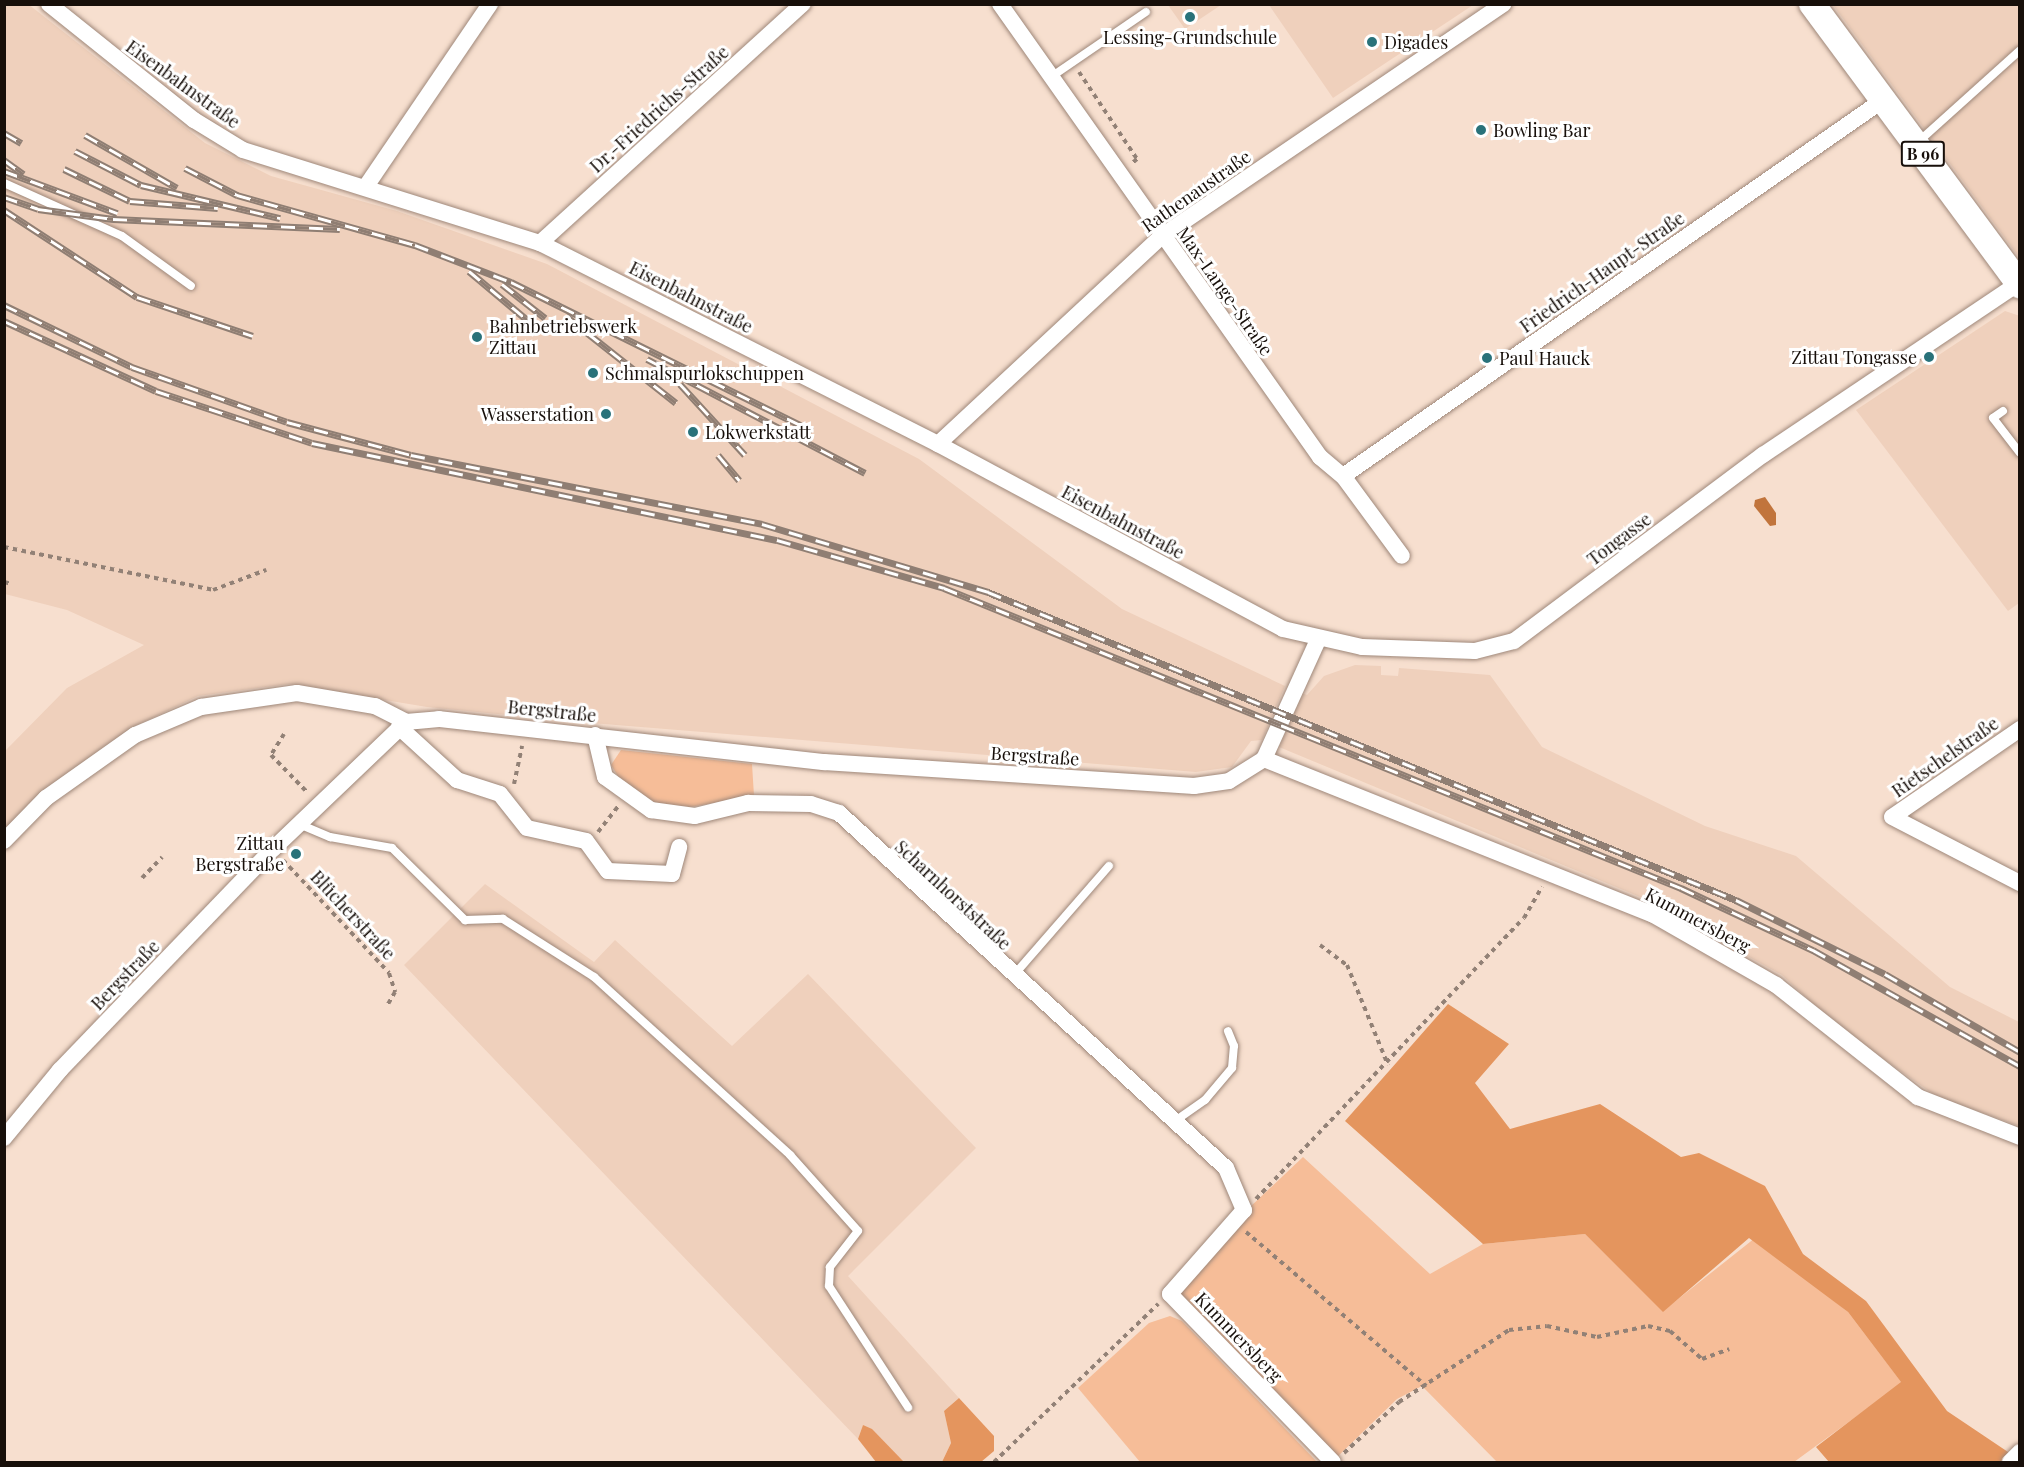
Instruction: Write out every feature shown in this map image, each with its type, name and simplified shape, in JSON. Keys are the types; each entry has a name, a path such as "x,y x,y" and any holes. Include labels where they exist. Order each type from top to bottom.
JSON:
{"main road":[{"name":"B 96","path":"1812,4 2019,283"}],"street":[{"name":"Eisenbahnstraße","path":"49,4 194,120 243,150 367,185 540,243 938,444 1282,629 1318,640"},
{"path":"367,185 490,4"},
{"name":"Dr.-Friedrichs-Straße","path":"540,243 803,4"},
{"name":"Max-Lange-Straße","path":"1000,4 1320,457 1343,476 1402,556"},
{"name":"Rathenaustraße","path":"938,444 1162,236 1504,4"},
{"name":"Friedrich-Haupt-Straße","path":"1343,476 1883,100"},
{"name":"Tongasse","path":"1318,640 1453,651 1495,649 1514,641 1763,455 2019,283"},
{"path":"1264,759 1318,640"},
{"path":"4,841 46,798 135,735 201,707 297,693 375,706 402,724 457,780 500,794 527,828 586,841 608,871 672,874 679,847"},
{"name":"Bergstraße","path":"4,1138 60,1070 273,849 402,724 439,719 824,762 1194,786 1229,781 1264,759"},
{"name":"Rietschelstraße","path":"2019,729 1892,817 2019,883"},
{"name":"Scharnhorststraße","path":"595,735 605,777 651,810 695,816 748,803 811,804 839,813 1012,976 1226,1168 1239,1216"},
{"name":"Kummersberg","path":"1264,759 1549,875 1652,914 1776,985 1918,1097 2019,1137"},
{"name":"Kummersberg","path":"1239,1216 1170,1294 1333,1462"},
{"path":"2010,1462 2019,1452"}],"lane":[{"path":"1051,77 1146,12"},
{"path":"1916,144 2019,50"},
{"path":"4,183 122,236 191,286"},
{"path":"2003,411 1993,418 2019,453"},
{"path":"299,824 330,837 392,848 465,920 503,919 594,977 790,1155 858,1231 830,1267 829,1286 908,1407"},
{"path":"1012,976 1109,866"},
{"path":"1175,1121 1205,1100 1232,1068 1234,1046 1228,1030"}],"path":[{"path":"1072,62 1137,159 1118,172"},
{"path":"4,547 213,590 266,570"},
{"path":"4,582 12,584"},
{"path":"284,734 271,755 318,804"},
{"path":"512,788 522,763"},
{"name":"Blücherstraße","path":"273,849 389,973 395,992 387,1006"},
{"path":"142,878 162,857"},
{"path":"1426,1386 1239,1216 1388,1065 1524,918 1549,875"},
{"path":"1320,945 1347,965 1388,1065"},
{"path":"994,1462 1170,1294"},
{"path":"1333,1462 1399,1402 1426,1386 1488,1341 1528,1326 1597,1337 1658,1327 1702,1359 1729,1349"}],"shaded area":[{"path":"28,4 205,143 271,176 397,211 547,264 919,459 1122,609 1285,686 1262,740 1251,741 1232,767 1196,772 567,721 427,707 289,684 198,696 133,727 5,833 5,751 67,688 144,645 67,610 5,594 4,5"},
{"name":"Lessing-Grundschule","path":"1168,5 1221,5 1185,29"},
{"name":"Digades","path":"1269,5 1473,5 1333,98"},
{"path":"1833,5 2019,5 2019,257"},
{"path":"2005,311 2020,316 2019,603 2008,611 1856,410"},
{"path":"1765,497 1776,513 1776,525 1770,526 1754,506 1755,500"},
{"path":"1355,665 1381,666 1381,675 1398,676 1399,668 1490,675 1542,747 1705,826 1796,856 1950,987 2019,1022 2019,1126 1936,1096 1837,1026 1782,975 1645,899 1279,747 1302,693 1307,695 1324,676"},
{"path":"621,750 752,764 754,796 690,807 657,805 619,778 611,765"},
{"path":"485,884 594,962 615,940 732,1046 808,974 976,1148 848,1276 959,1398 944,1411 951,1443 942,1462 904,1462 863,1425 858,1439 404,965"},
{"path":"1448,1004 1509,1044 1475,1083 1510,1129 1600,1104 1681,1157 1699,1153 1765,1186 1803,1254 1866,1301 1947,1411 2011,1454 2000,1462 1829,1462 1816,1447 1901,1382 1848,1312 1749,1238 1663,1312 1585,1234 1483,1244 1345,1121"},
{"path":"1303,1157 1430,1274 1483,1244 1585,1234 1663,1311 1755,1238 1848,1312 1902,1383 1794,1462 1497,1462 1422,1386 1397,1399 1335,1459 1174,1294 1250,1207"},
{"path":"1170,1316 1182,1321 1317,1462 1140,1462 1078,1388 1149,1323"},
{"path":"959,1398 994,1436 994,1451 981,1462 942,1462 951,1443 944,1411"},
{"path":"863,1425 872,1429 904,1462 876,1462 858,1439"}],"railway":[{"path":"4,133 21,143"},
{"path":"85,135 177,188"},
{"path":"75,151 141,185 280,218"},
{"path":"4,160 23,174"},
{"path":"185,168 237,195 415,245 511,282 812,431"},
{"path":"64,169 130,201 218,208"},
{"path":"4,171 117,213"},
{"path":"4,197 38,209 113,219 340,229"},
{"path":"4,210 137,297 253,336"},
{"path":"469,271 537,328"},
{"path":"502,284 545,318"},
{"path":"4,305 132,367 287,422 411,455 762,524 988,592 1736,900 1885,974 2020,1052"},
{"path":"566,316 676,403"},
{"path":"4,321 156,391 312,443 777,540 944,588 1681,888 1813,950 2020,1066"},
{"path":"647,359 865,473"},
{"path":"680,384 745,455"},
{"path":"718,455 739,480"}],"place":[{"name":"Lessing-Grundschule","path":"1190,17"},
{"name":"Digades","path":"1372,42"},
{"name":"Bowling Bar","path":"1481,130"},
{"name":"Bahnbetriebswerk Zittau","path":"477,337"},
{"name":"Zittau Tongasse","path":"1929,357"},
{"name":"Paul Hauck","path":"1487,358"},
{"name":"Schmalspurlokschuppen","path":"593,373"},
{"name":"Wasserstation","path":"606,414"},
{"name":"Lokwerkstatt","path":"693,432"},
{"name":"Zittau Bergstraße","path":"296,854"}]}
